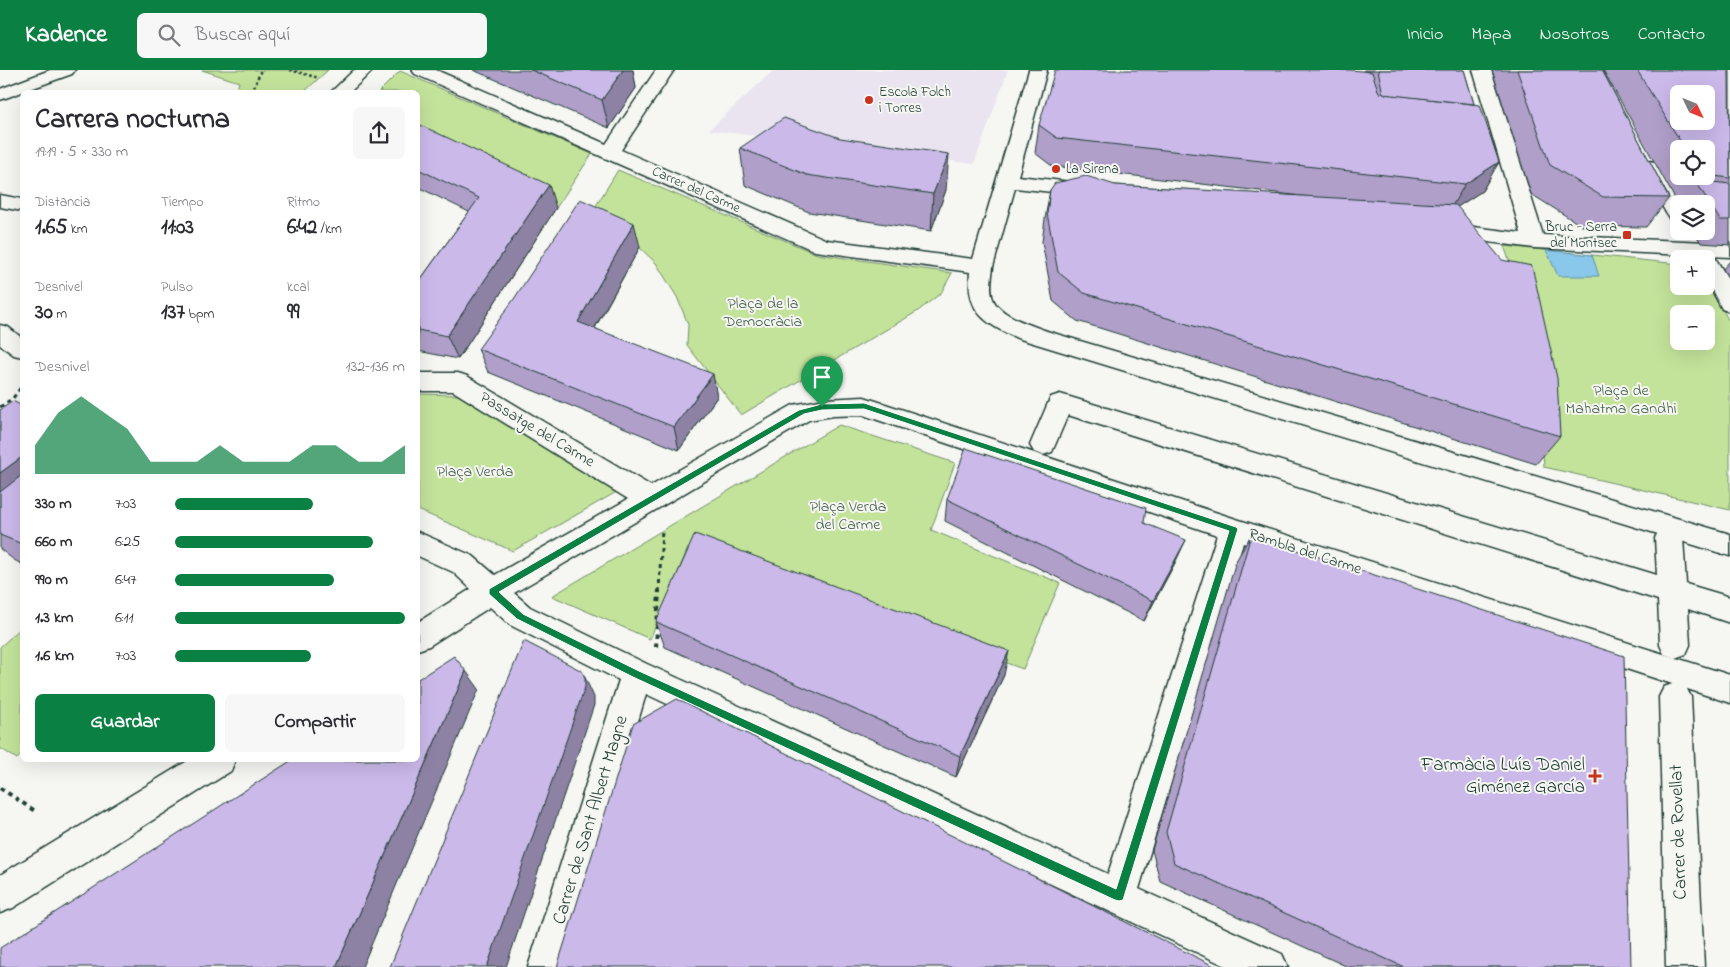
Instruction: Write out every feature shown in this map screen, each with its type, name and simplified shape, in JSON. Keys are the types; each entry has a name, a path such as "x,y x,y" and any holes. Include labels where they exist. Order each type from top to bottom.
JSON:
{"street":[{"path":"0,95 66,70"},
{"path":"342,90 364,70"},
{"name":"Carrer del Carme","path":"421,70 823,246 982,267"},
{"path":"609,153 666,70"},
{"path":"1038,70 982,267 980,298 987,311 997,319 1020,330 1730,545"},
{"path":"1482,70 1534,240"},
{"path":"10,74 34,82"},
{"path":"1640,148 1670,202"},
{"path":"1007,181 1110,193"},
{"path":"0,201 20,205"},
{"path":"1426,228 1534,240 1698,250"},
{"path":"1715,250 1730,250"},
{"path":"1715,275 1730,304"},
{"path":"0,333 20,348"},
{"name":"Passatge del Carme","path":"420,382 458,382 657,510"},
{"path":"1043,445 1060,403 1730,610"},
{"name":"Rambla del Carme","path":"420,637 492,591 657,510 802,412 822,407 864,406 1234,529 1730,689"},
{"path":"1119,896 1234,529"},
{"path":"1669,538 1675,645"},
{"path":"420,544 463,564 520,616 646,661 1119,896 1269,967"},
{"name":"Carrer de Sant Albert Magne","path":"547,967 646,661"},
{"name":"Carrer de Rovellat","path":"1675,697 1684,967"},
{"path":"0,895 216,762"}],"path":[{"path":"253,90 261,70"},
{"path":"290,70 321,78"},
{"path":"0,408 13,398 20,389"},
{"path":"646,661 657,510"},
{"path":"0,788 35,811"}],"shaded area":[{"name":"Escola Folch i Torres","path":"774,70 1008,70 974,164 709,130"}],"green space":[{"path":"202,70 328,70 306,90 237,90 239,82"},
{"path":"400,71 592,154 556,208 420,144 420,90 381,90"},
{"name":"Plaça de la Democràcia","path":"618,170 817,254 952,273 941,293 918,311 741,415 687,345 688,324 677,297 656,263 639,247 586,222"},
{"name":"Plaça de Mahatma Gandhi","path":"1504,246 1670,263 1670,295 1715,295 1730,323 1730,510 1544,467 1542,438 1518,285"},
{"name":"Plaça Verda","path":"420,394 459,395 620,490 513,551 420,511"},
{"name":"Plaça Verda del Carme","path":"839,425 955,463 931,530 1060,583 1023,669 688,548 650,639 552,596"},
{"path":"20,629 20,756 17,759 0,748 0,647"}],"water":[{"path":"1546,250 1592,255 1599,276 1558,276"}],"building":[{"path":"531,70 623,70 602,100"},
{"path":"1055,70 1350,70 1372,72 1379,93 1480,105 1499,162 1465,184 1057,138 1039,125"},
{"path":"1378,70 1464,70 1474,104 1383,94"},
{"path":"1517,70 1602,70 1669,198 1603,197 1550,165"},
{"path":"1637,70 1729,70 1730,178 1715,176 1715,140 1680,140 1673,130 1715,130 1715,85 1670,85 1670,124"},
{"path":"784,118 840,138 949,154 933,194 807,175 740,148"},
{"path":"420,125 549,185 447,336 420,330 420,280 479,198 420,170"},
{"path":"1086,176 1115,185 1456,205 1502,260 1532,266 1557,378 1560,436 1084,293 1058,272 1047,213 1050,190 1055,183"},
{"path":"1715,182 1730,184 1730,220 1720,220 1715,212 1715,195 1704,195 1698,185 1715,185"},
{"path":"580,199 634,223 578,322 713,374 674,427 478,349 514,299"},
{"path":"13,401 20,405 20,458 0,473 0,410"},
{"path":"966,448 1146,508 1144,523 1186,540 1153,601 947,499"},
{"path":"20,477 20,543 0,535 0,492"},
{"path":"695,534 1009,651 960,756 656,622"},
{"path":"1251,535 1624,656 1631,967 1404,967 1174,863 1166,832"},
{"path":"524,641 582,671 585,678 585,687 487,967 390,967"},
{"path":"454,656 466,671 336,967 0,967 0,948 289,762 420,762 420,678"},
{"path":"677,699 1216,967 557,967 633,724"}],"place":[{"name":"Escola Folch i Torres","path":"869,100"},
{"name":"La Sirena","path":"1056,169"},
{"name":"Bruc - Serra del Montsec","path":"1627,235"},
{"name":"Farmàcia Luís Daniel Giménez García","path":"1595,776"}],"route":[{"path":"864,406 1234,529 1119,896 636,674 520,616 492,591 802,412 822,407 864,406"}]}
